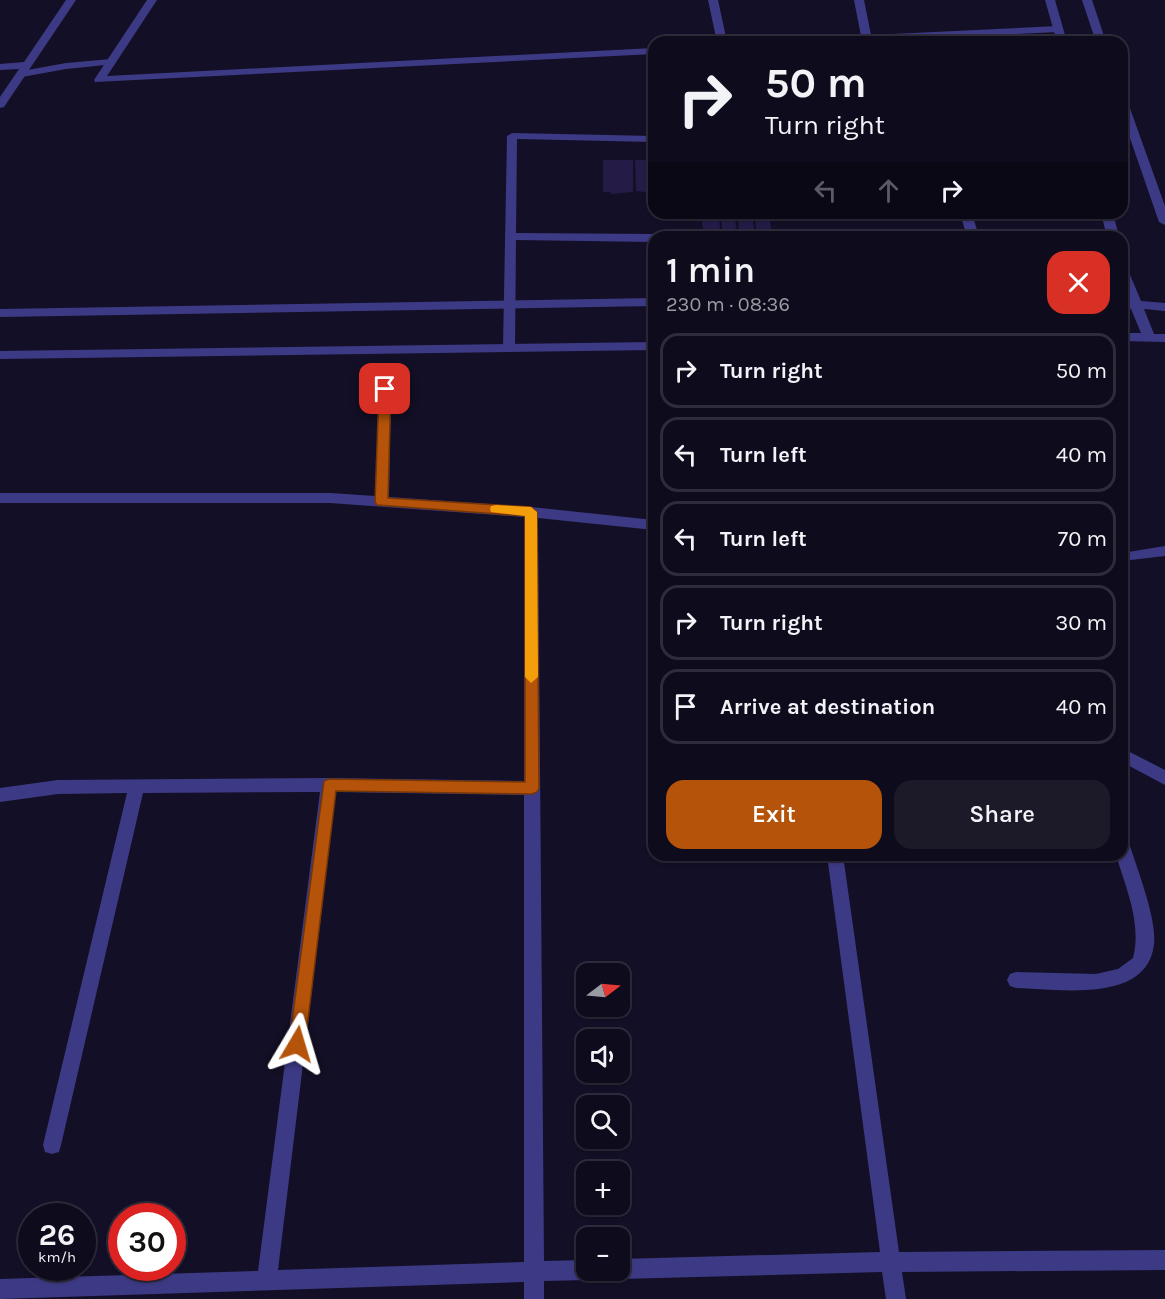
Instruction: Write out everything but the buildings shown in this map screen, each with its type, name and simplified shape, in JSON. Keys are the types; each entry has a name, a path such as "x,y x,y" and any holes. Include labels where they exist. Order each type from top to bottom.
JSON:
{"street":[{"path":"0,105 71,0"},
{"path":"152,0 99,80 648,51"},
{"path":"713,0 721,36"},
{"path":"859,0 867,36"},
{"path":"1050,0 1060,36"},
{"path":"1087,0 1099,36"},
{"path":"909,36 1058,29"},
{"path":"0,66 24,70 111,62"},
{"path":"1128,117 1165,222"},
{"path":"509,348 512,136 648,139"},
{"path":"510,236 648,238"},
{"path":"1128,285 1149,338"},
{"path":"0,313 648,302"},
{"path":"1128,304 1165,307"},
{"path":"1128,337 1165,338"},
{"path":"0,355 648,346"},
{"path":"382,502 385,389"},
{"path":"0,498 330,498 531,512 648,524"},
{"path":"531,512 534,1299"},
{"path":"1128,557 1165,552"},
{"path":"1128,757 1165,778"},
{"path":"0,795 58,787 329,785 532,788"},
{"path":"267,1280 329,785"},
{"path":"52,1145 137,786"},
{"path":"837,861 896,1299"},
{"path":"1016,980 1096,982 1122,976 1141,963 1146,943 1142,915 1126,861"},
{"path":"630,1269 891,1262 1165,1260"},
{"path":"0,1289 79,1293 267,1280 576,1270"}],"slow traffic":[{"path":"496,509 531,512 531,677"}],"route":[{"path":"297,1044 329,785 532,788 531,512 382,502 385,389"}]}
